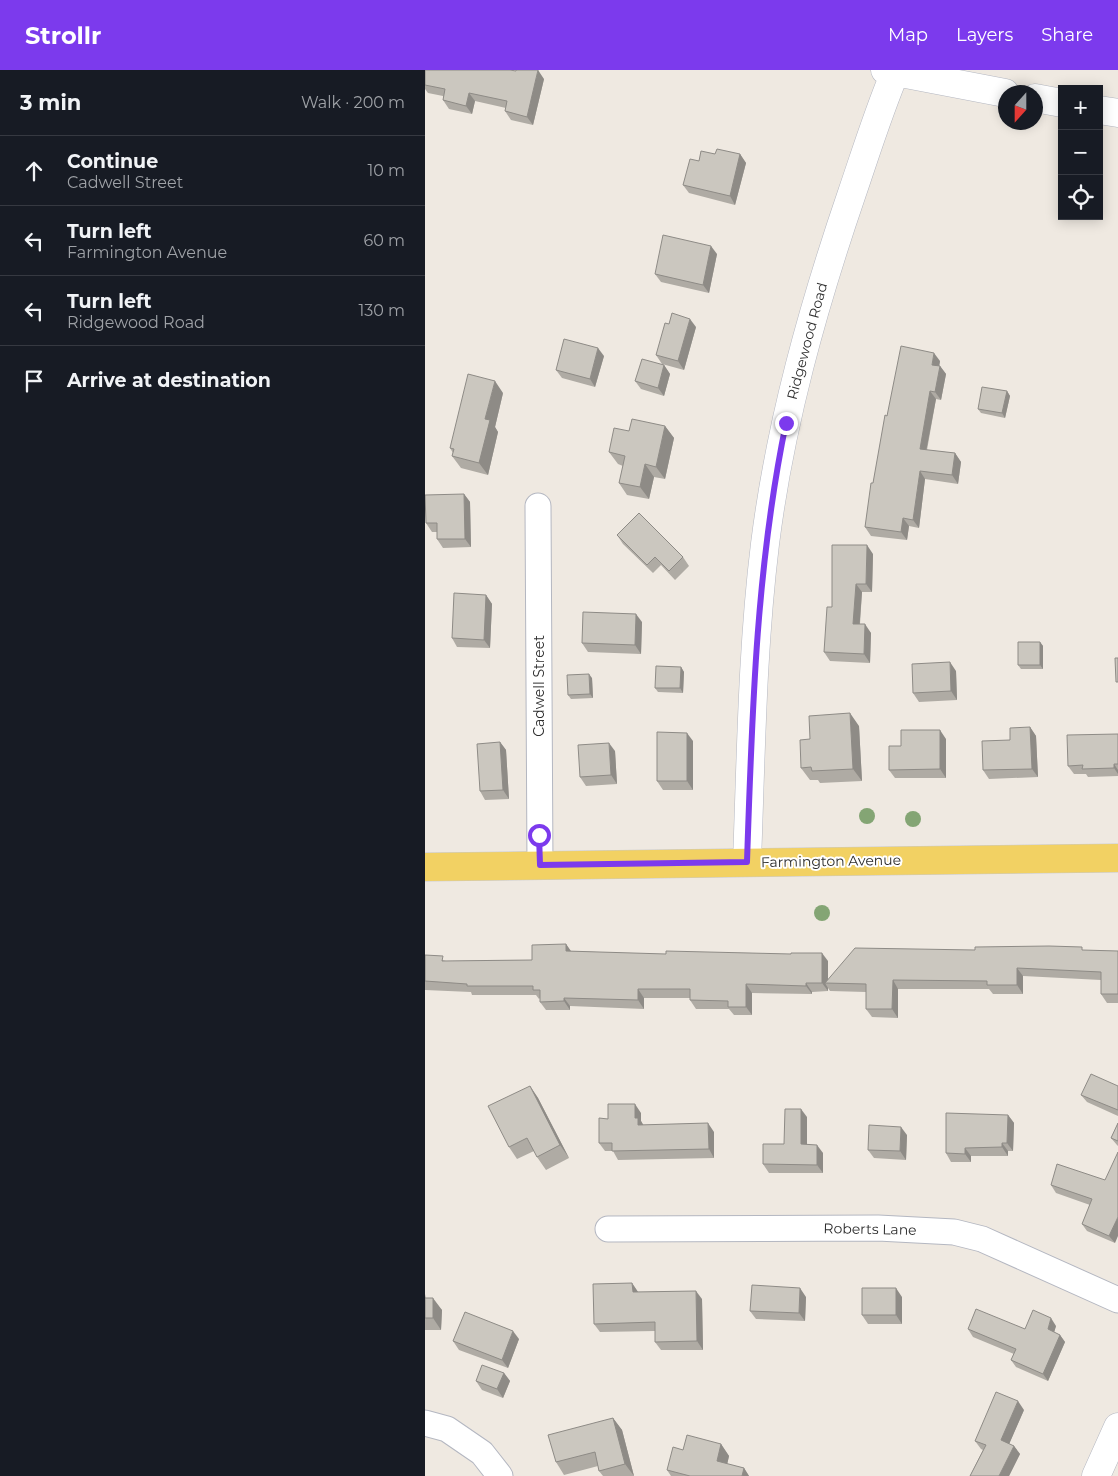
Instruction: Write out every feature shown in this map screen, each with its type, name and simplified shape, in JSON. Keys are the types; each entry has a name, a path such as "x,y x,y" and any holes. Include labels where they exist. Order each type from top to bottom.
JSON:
{"main road":[{"path":"892,71 998,92"},
{"name":"Ridgewood Road","path":"747,862 757,632 765,544 777,464 792,396 815,308 892,71"},
{"path":"1043,99 1058,102"},
{"path":"1103,111 1118,113"},
{"name":"Farmington Avenue","path":"425,867 1118,858"},
{"path":"1096,1476 1118,1427"}],"street":[{"name":"Cadwell Street","path":"538,506 540,865"},
{"name":"Roberts Lane","path":"608,1229 879,1228 954,1232 982,1239 1118,1300"},
{"path":"425,1424 447,1429 483,1452 500,1476"}],"building":[{"path":"425,70 538,70 527,117 505,111 507,101 469,93 466,106 443,100 445,89 425,85"},
{"path":"717,149 740,154 730,196 683,185 690,159 699,161 701,151 715,154"},
{"path":"663,235 711,246 703,285 655,274"},
{"path":"672,313 690,319 678,361 656,355 665,323 669,324"},
{"path":"564,339 598,348 590,379 556,370"},
{"path":"901,346 934,353 932,365 940,366 935,392 930,391 920,449 955,453 952,475 920,471 913,520 903,518 901,532 865,527 871,483 873,483 885,415 887,416"},
{"path":"642,359 664,365 658,388 635,381"},
{"path":"468,374 495,381 485,419 490,420 479,463 452,456 454,449 450,448"},
{"path":"982,387 1007,391 1002,413 978,409"},
{"path":"632,419 665,426 656,467 645,464 640,487 619,483 625,456 609,452 614,428 629,431"},
{"path":"464,494 465,539 437,539 437,523 426,523 425,495"},
{"path":"639,513 683,557 669,571 655,557 647,565 617,535"},
{"path":"832,545 867,545 866,584 856,584 853,624 865,624 864,654 824,652 827,607 832,607"},
{"path":"454,593 486,595 484,640 452,638"},
{"path":"583,612 636,614 635,645 582,643"},
{"path":"1018,642 1040,642 1040,665 1018,665"},
{"path":"1115,658 1118,658 1118,682 1116,682"},
{"path":"950,662 951,691 913,693 912,664"},
{"path":"656,666 681,667 680,688 655,688"},
{"path":"589,674 590,694 568,695 567,675"},
{"path":"850,713 853,769 812,771 811,767 801,768 800,740 810,739 809,716"},
{"path":"1030,727 1032,769 983,770 982,741 1010,740 1010,728"},
{"path":"901,730 940,730 940,769 889,770 889,746 901,746"},
{"path":"657,732 687,733 687,781 657,781"},
{"path":"1118,734 1118,764 1114,764 1114,768 1082,769 1083,765 1068,766 1067,735"},
{"path":"500,742 503,790 480,791 477,744"},
{"path":"609,743 611,775 580,777 578,745"},
{"path":"566,944 566,951 666,954 666,951 822,953 822,983 806,983 806,986 746,984 746,1007 728,1007 728,1001 690,1000 690,989 638,989 638,1000 564,998 564,1001 540,1002 540,990 533,990 533,986 467,986 467,984 425,981 425,955 443,956 442,961 532,960 532,945"},
{"path":"975,947 1082,947 1082,950 1118,951 1118,994 1101,994 1101,972 1017,968 1017,985 987,985 987,981 893,980 892,1009 866,1009 866,984 825,983 855,948 975,950"},
{"path":"1091,1074 1118,1086 1118,1110 1081,1095"},
{"path":"530,1086 560,1145 537,1157 527,1138 509,1147 488,1106"},
{"path":"608,1104 635,1104 635,1118 638,1118 638,1125 708,1123 709,1149 612,1151 612,1143 599,1143 599,1118 608,1119"},
{"path":"785,1109 801,1109 801,1144 817,1145 817,1165 763,1164 763,1144 784,1144"},
{"path":"946,1113 1008,1115 1007,1143 1002,1143 1002,1147 965,1148 965,1154 946,1153"},
{"path":"1118,1123 1118,1141 1111,1138"},
{"path":"869,1125 901,1127 900,1151 868,1150"},
{"path":"1118,1152 1118,1217 1109,1236 1082,1224 1092,1199 1051,1185 1057,1164 1105,1180"},
{"path":"632,1283 633,1292 696,1291 697,1341 655,1342 655,1322 594,1324 593,1284"},
{"path":"752,1285 800,1288 799,1313 750,1311"},
{"path":"862,1288 896,1288 896,1315 862,1315"},
{"path":"425,1298 433,1298 433,1318 425,1318"},
{"path":"976,1309 1025,1329 1033,1310 1051,1318 1048,1329 1060,1335 1043,1374 1011,1360 1016,1349 968,1329"},
{"path":"465,1312 513,1331 502,1360 453,1341"},
{"path":"482,1365 504,1373 497,1389 476,1381"},
{"path":"996,1392 1018,1401 1001,1440 1014,1446 999,1476 970,1476 986,1445 975,1441"},
{"path":"613,1418 625,1464 599,1471 595,1452 556,1462 548,1435"},
{"path":"687,1435 721,1444 717,1461 744,1468 742,1476 690,1476 667,1470 673,1447 683,1450"}],"route":[{"path":"539,835 540,865 747,862 752,704 757,632 765,544 777,464 786,423"}]}
